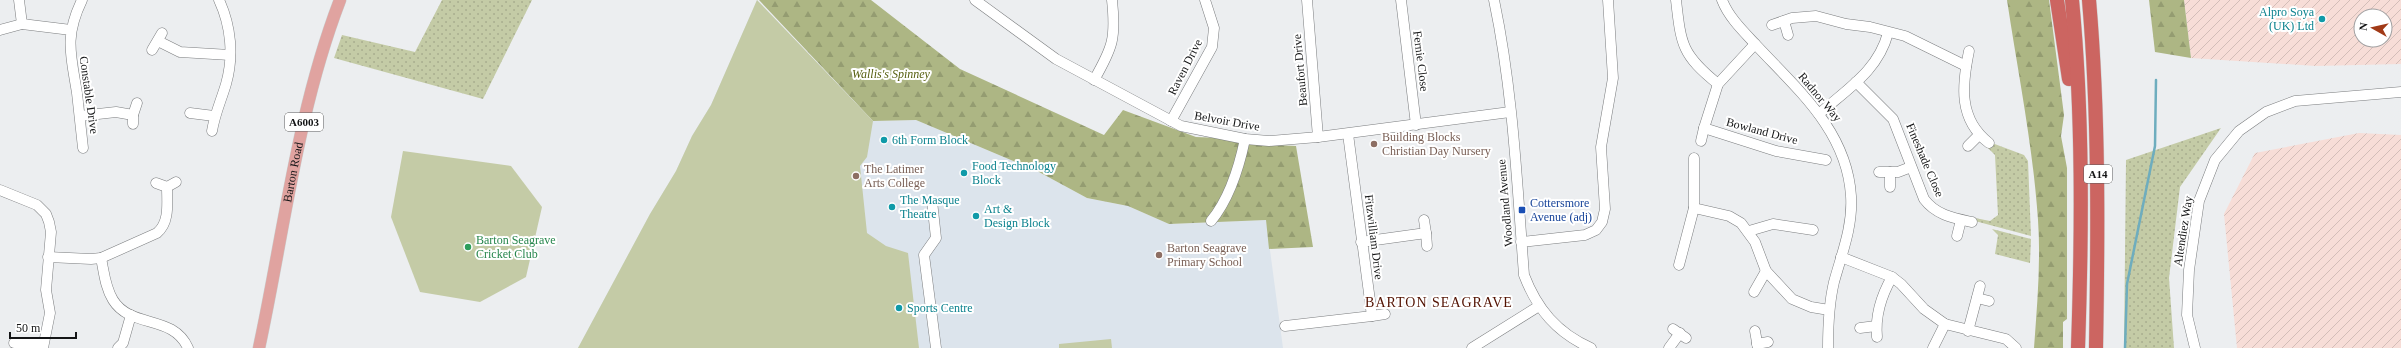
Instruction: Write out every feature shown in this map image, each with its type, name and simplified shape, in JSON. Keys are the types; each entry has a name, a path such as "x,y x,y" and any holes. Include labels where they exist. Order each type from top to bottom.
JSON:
{"highway":[{"path":"2057,0 2070,84 2080,128"},
{"name":"A14","path":"2072,0 2080,128 2081,266 2078,348"},
{"name":"A14","path":"2088,0 2094,53 2098,168 2096,348"},
{"path":"2094,53 2097,0"}],"main road":[{"name":"Barton Road","path":"259,348 305,116 320,55 340,0"}],"street":[{"path":"19,0 22,24"},
{"name":"Constable Drive","path":"82,0 71,30 70,61 80,116 83,148"},
{"path":"212,131 214,116 226,85 231,43 226,15 219,0"},
{"name":"Belvoir Drive","path":"975,0 1056,60 1181,126 1245,139 1269,141 1348,134 1510,112"},
{"path":"1094,80 1107,57 1113,41 1115,25 1112,0"},
{"name":"Raven Drive","path":"1171,120 1212,47 1214,28 1205,0"},
{"name":"Beaufort Drive","path":"1307,0 1318,137"},
{"name":"Fernie Close","path":"1401,0 1416,125"},
{"name":"Woodland Avenue","path":"1494,0 1502,40 1510,112 1524,275 1539,306 1561,332 1591,348"},
{"path":"1521,242 1585,235 1596,230 1602,222 1605,209 1601,147 1612,78 1608,0"},
{"path":"1679,0 1678,20 1687,54 1696,67 1718,84"},
{"name":"Radnor Way","path":"1722,0 1735,21 1819,114 1833,132 1848,172 1851,215 1830,310 1828,348"},
{"path":"1772,25 1792,18 1816,16 1905,36 1966,66"},
{"path":"1784,21 1788,35"},
{"path":"0,30 22,24 71,30"},
{"path":"1819,114 1875,64 1884,49 1888,33"},
{"path":"157,41 180,52 230,55"},
{"path":"1701,141 1718,84 1755,44"},
{"path":"1969,51 1963,83 1964,104 1971,124 1979,135 1989,143"},
{"name":"Fineshade Close","path":"1856,82 1893,119 1924,199 1931,208 1961,220 1972,222"},
{"name":"Altendiez Way","path":"2195,348 2187,315 2189,270 2199,201 2215,160 2239,131 2266,112 2295,101 2401,92"},
{"path":"80,116 116,112 133,120 137,103"},
{"path":"190,113 214,116"},
{"name":"Bowland Drive","path":"1704,128 1776,151 1815,153 1826,160"},
{"name":"Fitzwilliam Drive","path":"1348,134 1361,242 1372,316"},
{"path":"1968,146 1979,135"},
{"path":"1211,221 1223,206 1240,163 1245,139"},
{"path":"1679,265 1694,208 1694,158"},
{"path":"1879,172 1890,172 1911,167"},
{"path":"1890,172 1890,187"},
{"path":"48,257 101,258 129,243 157,233 162,228 166,220 171,185 156,183"},
{"path":"0,190 37,205 46,214 51,232 46,290 50,312 43,346 14,343"},
{"path":"932,201 936,238 924,255 936,348"},
{"path":"1694,208 1729,216 1741,223 1750,232 1766,271 1792,299 1811,307 1830,310"},
{"path":"1424,220 1428,246"},
{"path":"1957,236 1961,220"},
{"path":"1750,232 1773,224 1806,232"},
{"path":"1361,242 1426,233"},
{"path":"1841,257 1892,277 1901,284 1924,309 1945,324 1968,331 2006,339 2016,348"},
{"path":"101,258 106,285 113,300 122,310 131,315 173,329 184,339 188,348"},
{"path":"1754,292 1766,271"},
{"path":"1860,328 1876,332 1882,296 1892,277"},
{"path":"1968,331 1980,286"},
{"path":"1976,298 1989,301"},
{"path":"1472,348 1539,306"},
{"path":"1285,326 1295,319 1372,316 1385,314"},
{"path":"118,348 123,343 131,315"},
{"path":"1933,348 1945,324"},
{"path":"1755,331 1757,346 1768,342"},
{"path":"1669,348 1679,333"}],"shaded area":[{"name":"The Latimer Arts College","path":"757,0 873,121 916,120 1039,172 1087,198 1128,206 1169,224 1266,220 1283,348 578,348 650,214 676,171 692,136 711,105"},
{"path":"2184,0 2401,0 2401,64 2316,66 2191,58"},
{"path":"2359,133 2401,135 2401,348 2237,348 2224,214 2255,153"}],"green space":[{"path":"442,0 532,0 483,99 334,58 342,35 415,52"},
{"name":"The Latimer Arts College","path":"757,0 873,121 867,157 860,166 867,233 886,246 908,253 919,348 578,348 650,214 676,171 692,136 711,105"},
{"name":"Wallis's Spinney","path":"759,0 871,0 960,69 1104,135 1123,110 1196,137 1245,139 1251,144 1296,146 1313,247 1269,249 1266,220 1169,224 1128,206 1087,198 1039,172 916,120 873,121"},
{"path":"2007,0 2049,0 2064,115 2061,136 2067,168 2067,319 2063,322 2063,348 2034,348 2039,268 2039,236 2036,192 2029,137"},
{"path":"2149,0 2184,0 2191,58 2155,52"},
{"path":"2221,128 2180,187 2169,278 2174,348 2124,348 2126,160"},
{"path":"1992,143 2024,155 2028,161 2031,236 1975,221 1975,218 1990,221 1998,215 1995,155 1988,148"},
{"name":"Barton Seagrave Cricket Club","path":"403,151 511,166 542,207 526,277 480,302 420,292 391,217"},
{"path":"1992,229 2031,239 2030,263 1995,254 1998,235"},
{"path":"1111,339 1112,348 1059,348 1059,344"}],"waterway":[{"path":"2125,348 2127,284 2155,146 2156,80"}],"place":[{"name":"Alpro Soya (UK) Ltd","path":"2322,19"},
{"name":"6th Form Block","path":"884,140"},
{"name":"Building Blocks Christian Day Nursery","path":"1374,144"},
{"name":"Food Technology Block","path":"964,173"},
{"name":"The Latimer Arts College","path":"856,176"},
{"name":"The Masque Theatre","path":"892,207"},
{"name":"Cottersmore Avenue (adj)","path":"1522,210"},
{"name":"Art & Design Block","path":"976,216"},
{"name":"Barton Seagrave Cricket Club","path":"468,247"},
{"name":"Barton Seagrave Primary School","path":"1159,255"},
{"name":"Sports Centre","path":"899,308"}],"district":[{"name":"BARTON SEAGRAVE","path":"1439,302"}]}
